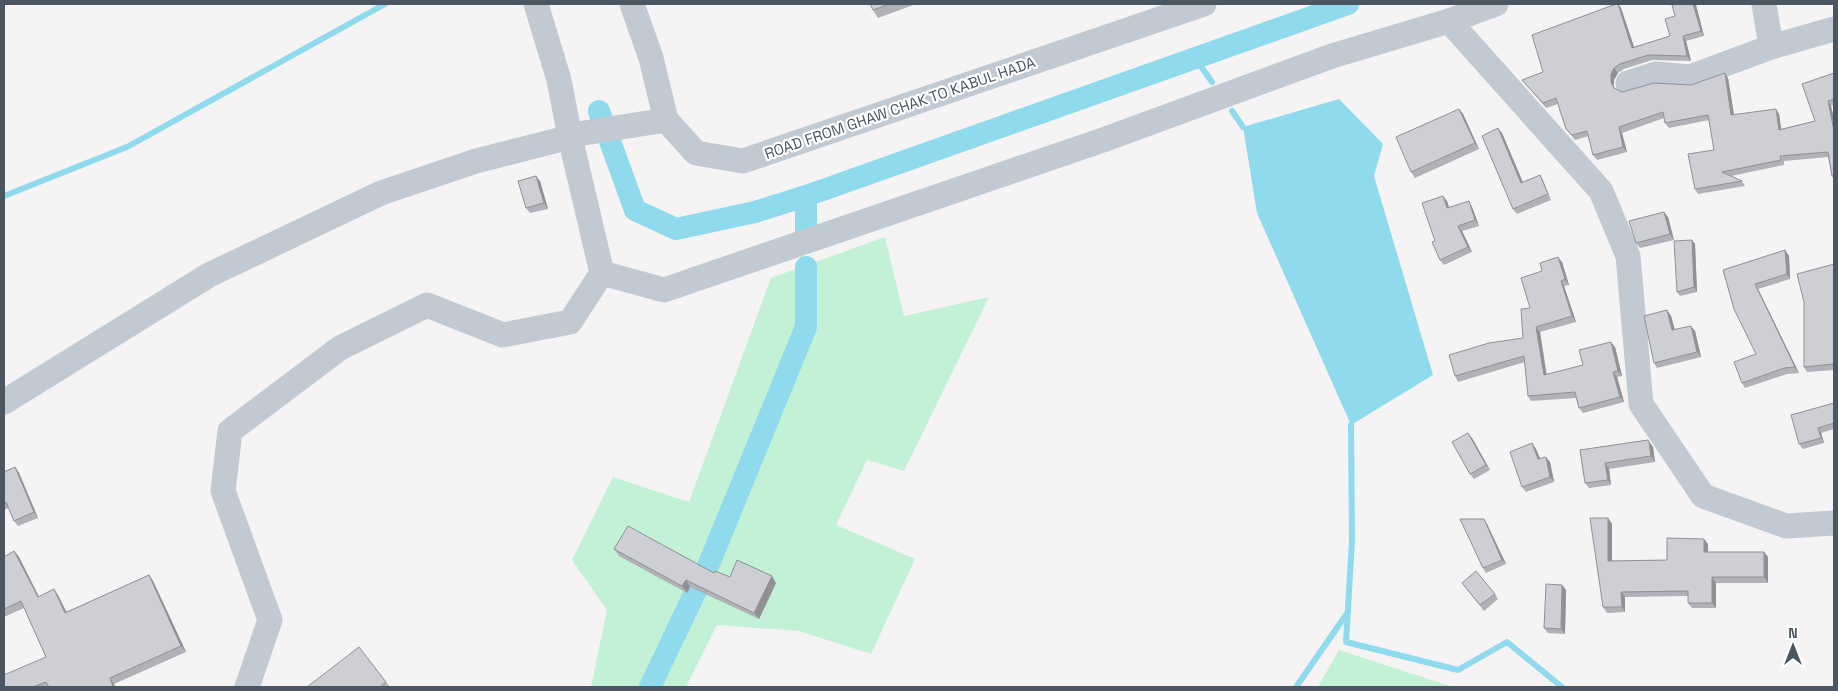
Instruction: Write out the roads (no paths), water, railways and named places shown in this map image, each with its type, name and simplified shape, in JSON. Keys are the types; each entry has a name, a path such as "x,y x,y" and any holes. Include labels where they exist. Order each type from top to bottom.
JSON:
{"street":[{"path":"247,687 270,620 224,491 230,431 340,348 428,305 503,336 570,322 602,273 577,135 536,4"},
{"name":"ROAD FROM GHAW CHAK TO KABUL HADA","path":"632,4 651,58 656,121 696,153 743,161 1204,4"},
{"path":"602,273 664,290 1103,140 1332,56 1496,4"},
{"path":"1764,4 1771,47"},
{"path":"1450,20 1601,191 1628,256 1641,404 1703,496 1786,526 1834,523"},
{"path":"1628,83 1656,74 1690,77 1771,47 1834,29"},
{"path":"4,402 209,275 381,193 476,161 577,135 656,121"}],"water":[{"path":"1339,99 1383,144 1374,176 1433,375 1351,425 1257,213 1243,127"}],"waterway":[{"path":"4,196 127,147 385,4"},
{"path":"599,111 635,210 676,229 755,212 806,196 1348,4"},
{"path":"1195,58 1212,82"},
{"path":"1232,111 1243,127"},
{"path":"806,196 806,231"},
{"path":"650,687 711,559 806,327 806,267"},
{"path":"1351,425 1352,541 1346,642 1458,670 1507,642 1562,687"},
{"path":"1296,687 1348,612"}]}
